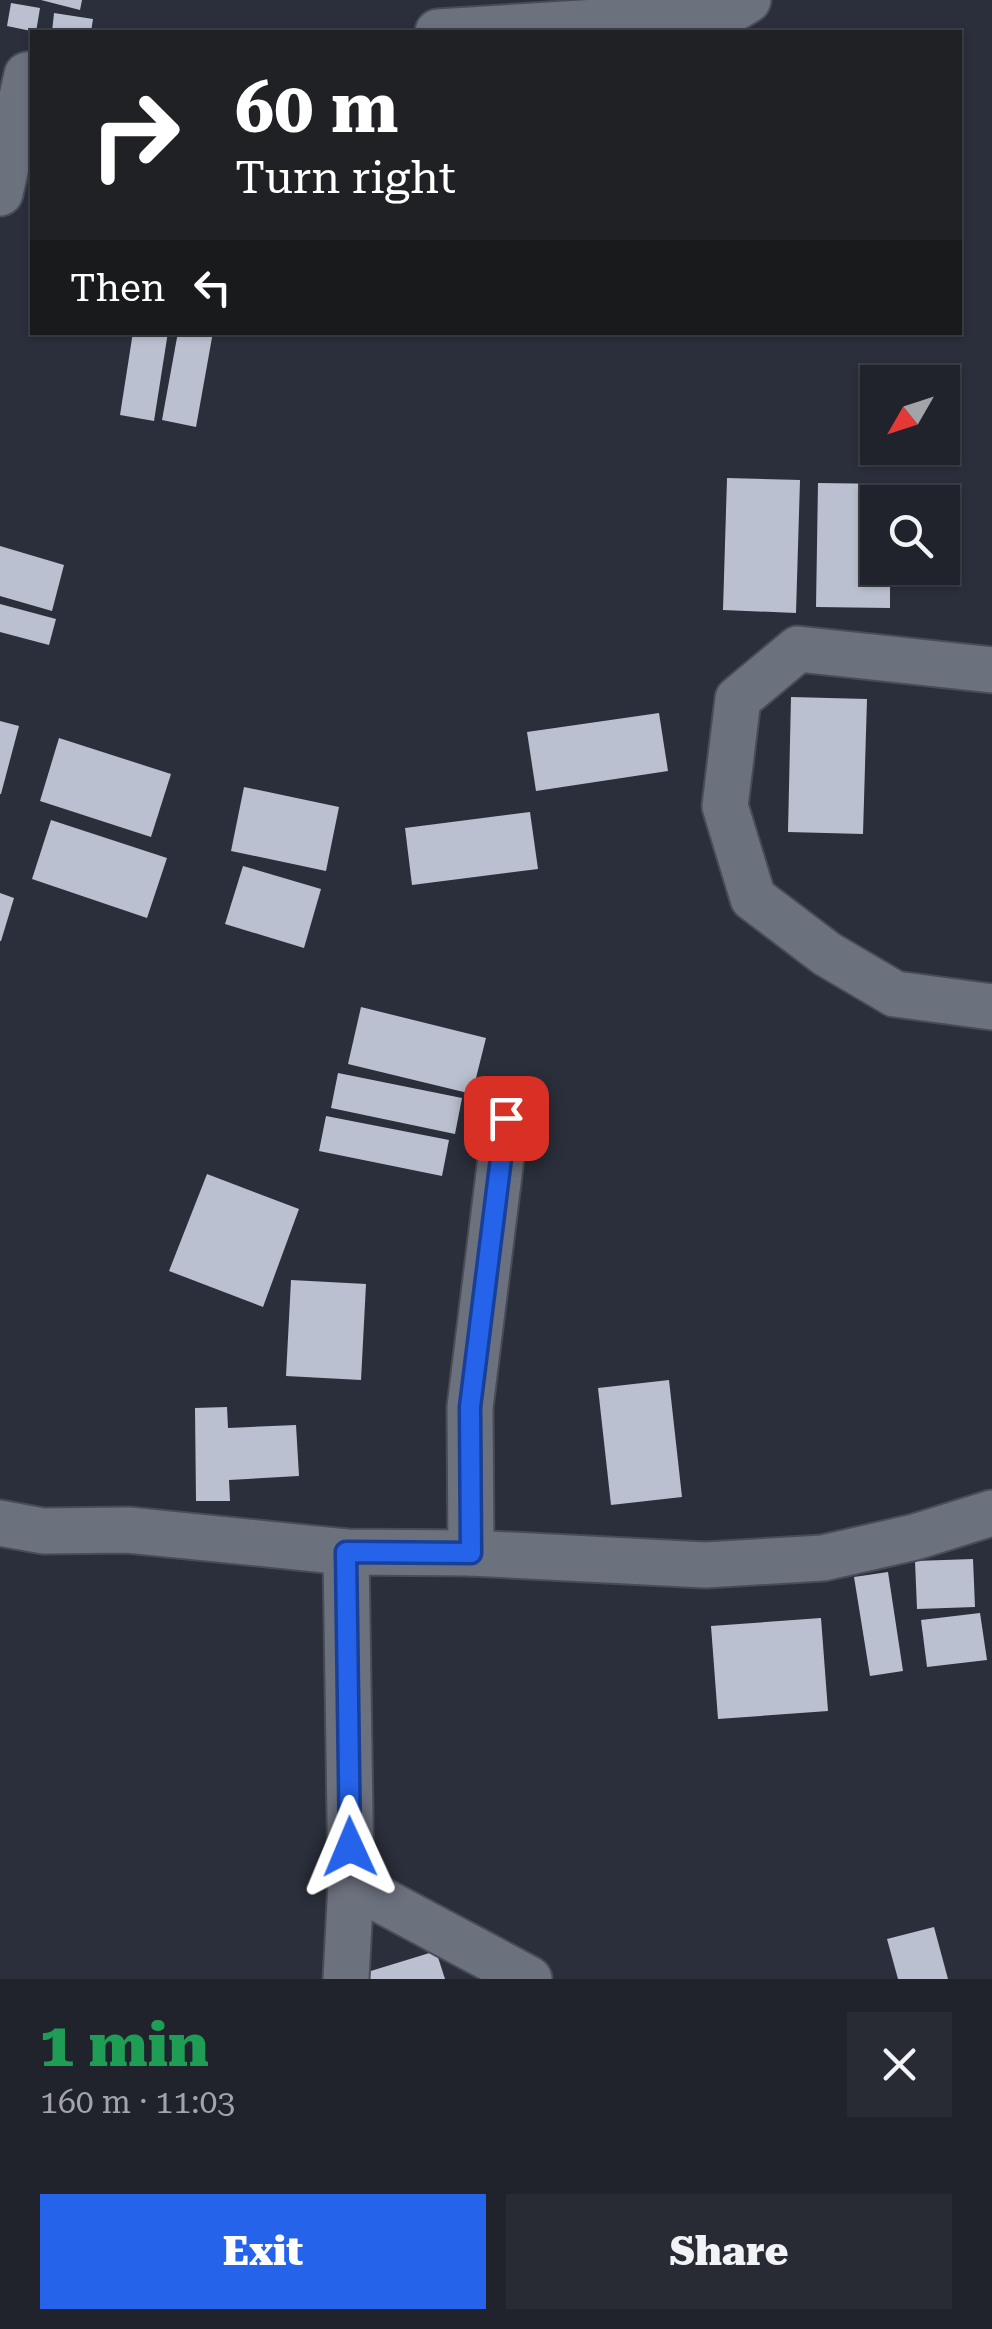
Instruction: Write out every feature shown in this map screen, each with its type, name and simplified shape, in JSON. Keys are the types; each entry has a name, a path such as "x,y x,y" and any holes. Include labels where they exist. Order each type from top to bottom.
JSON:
{"street":[{"path":"470,30 724,14 748,0"},
{"path":"0,193 30,74"},
{"path":"992,670 798,650 738,699 725,806 753,898 827,954 895,994 992,1007"},
{"path":"471,1553 470,1407 506,1118"},
{"path":"0,1522 43,1530 128,1530 346,1552 471,1553 705,1565 823,1558 992,1514"},
{"path":"346,1552 351,1884 346,1979"},
{"path":"351,1884 529,1979"}],"building":[{"path":"41,0 82,0 80,10"},
{"path":"11,3 40,8 36,30 7,26"},
{"path":"54,13 93,19 91,30 52,30"},
{"path":"133,335 168,335 154,421 120,415"},
{"path":"177,335 212,335 196,427 162,420"},
{"path":"727,478 800,480 796,613 723,610"},
{"path":"818,483 891,484 860,485 860,585 890,585 890,608 816,607"},
{"path":"0,546 64,565 52,611 0,596"},
{"path":"0,604 56,619 49,645 0,632"},
{"path":"791,697 867,699 863,834 788,832"},
{"path":"659,713 668,771 536,791 527,732"},
{"path":"0,721 19,726 1,794 0,794"},
{"path":"59,738 171,774 151,837 40,801"},
{"path":"244,787 339,807 326,871 231,851"},
{"path":"530,812 538,869 412,885 405,828"},
{"path":"51,820 167,858 147,918 32,879"},
{"path":"243,866 321,889 304,948 225,924"},
{"path":"0,893 14,898 1,941 0,941"},
{"path":"361,1007 486,1038 472,1094 348,1064"},
{"path":"338,1073 462,1098 455,1134 331,1108"},
{"path":"326,1116 449,1140 442,1176 319,1151"},
{"path":"207,1174 299,1209 263,1307 169,1271"},
{"path":"291,1280 366,1284 361,1380 286,1376"},
{"path":"669,1380 682,1497 611,1505 598,1388"},
{"path":"227,1407 228,1428 296,1425 299,1476 229,1480 230,1501 196,1501 195,1408"},
{"path":"973,1559 975,1607 917,1609 915,1561"},
{"path":"888,1572 903,1671 870,1676 854,1577"},
{"path":"980,1613 987,1660 927,1667 921,1620"},
{"path":"821,1618 828,1711 718,1719 711,1626"},
{"path":"934,1927 948,1979 898,1979 887,1939"},
{"path":"436,1951 445,1979 363,1979 361,1974"}],"route":[{"path":"350,1847 346,1552 471,1553 470,1407 506,1118"}]}
